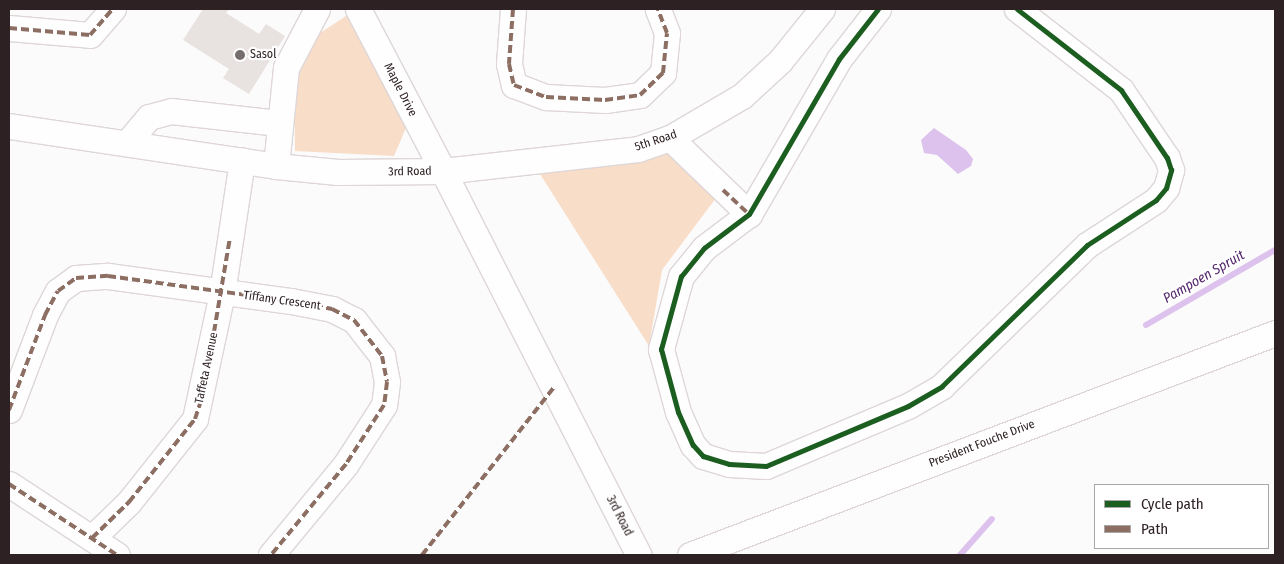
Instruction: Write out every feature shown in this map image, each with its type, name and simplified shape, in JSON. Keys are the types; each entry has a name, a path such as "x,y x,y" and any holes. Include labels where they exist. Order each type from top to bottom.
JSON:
{"street":[{"path":"9,28 90,35 113,9"},
{"path":"276,166 278,123 286,68 317,9"},
{"path":"513,9 509,64 514,85 546,97 604,100 640,95 663,73 667,33 658,9"},
{"name":"5th Road","path":"443,171 638,149 670,138 742,96 780,61 822,9"},
{"path":"878,9 840,59 749,214 692,259 681,276 664,330 661,349 666,376 693,445 703,456 729,464 772,464 874,424 942,386 1087,245 1156,200 1171,178 1166,158 1121,90 1017,9"},
{"name":"Maple Drive","path":"368,12 443,171"},
{"path":"127,143 149,117 171,111 278,123"},
{"name":"3rd Road","path":"9,126 276,166 338,172 443,171 639,555"},
{"path":"670,138 749,214"},
{"name":"Taffeta Avenue","path":"92,538 129,502 195,419 222,293 242,160"},
{"name":"Tiffany Crescent","path":"9,410 45,315 58,291 76,278 108,276 299,302 332,309 354,320 382,356 387,382 375,424 271,555"},
{"name":"President Fouche Drive","path":"690,555 1275,333"},
{"path":"9,484 15,493 92,538 117,555"}],"shaded area":[{"path":"349,14 409,121 394,156 295,151 294,76 317,35"},
{"path":"934,128 966,150 973,159 971,166 958,174 937,155 924,153 921,140"},
{"path":"676,151 719,194 662,270 649,346 540,174"}],"building":[{"name":"Sasol","path":"203,9 229,9 226,13 259,34 266,24 285,36 249,94 223,78 229,69 183,40"}],"waterway":[{"name":"Pampoen Spruit","path":"1146,325 1275,250"},
{"name":"Pampoen Spruit","path":"960,555 992,519"}],"marked path":[{"path":"9,28 90,35 113,9"},
{"path":"513,9 509,64 514,85 546,97 605,100 640,95 663,73 667,33 658,9"},
{"path":"723,190 749,214"},
{"path":"92,538 129,502 195,419 204,391 230,238"},
{"path":"9,410 45,315 58,291 76,278 108,276 291,301 332,309 354,320 382,356 387,382 384,405 346,464 271,555"},
{"path":"422,555 554,387"},
{"path":"9,484 117,555"}],"cycle path":[{"path":"878,9 839,59 749,214 704,248 681,276 661,349 678,412 693,445 703,456 729,464 766,466 908,406 942,386 1087,245 1156,200 1166,188 1171,170 1167,158 1121,90 1017,9"}],"place":[{"name":"Sasol","path":"240,55"}]}
